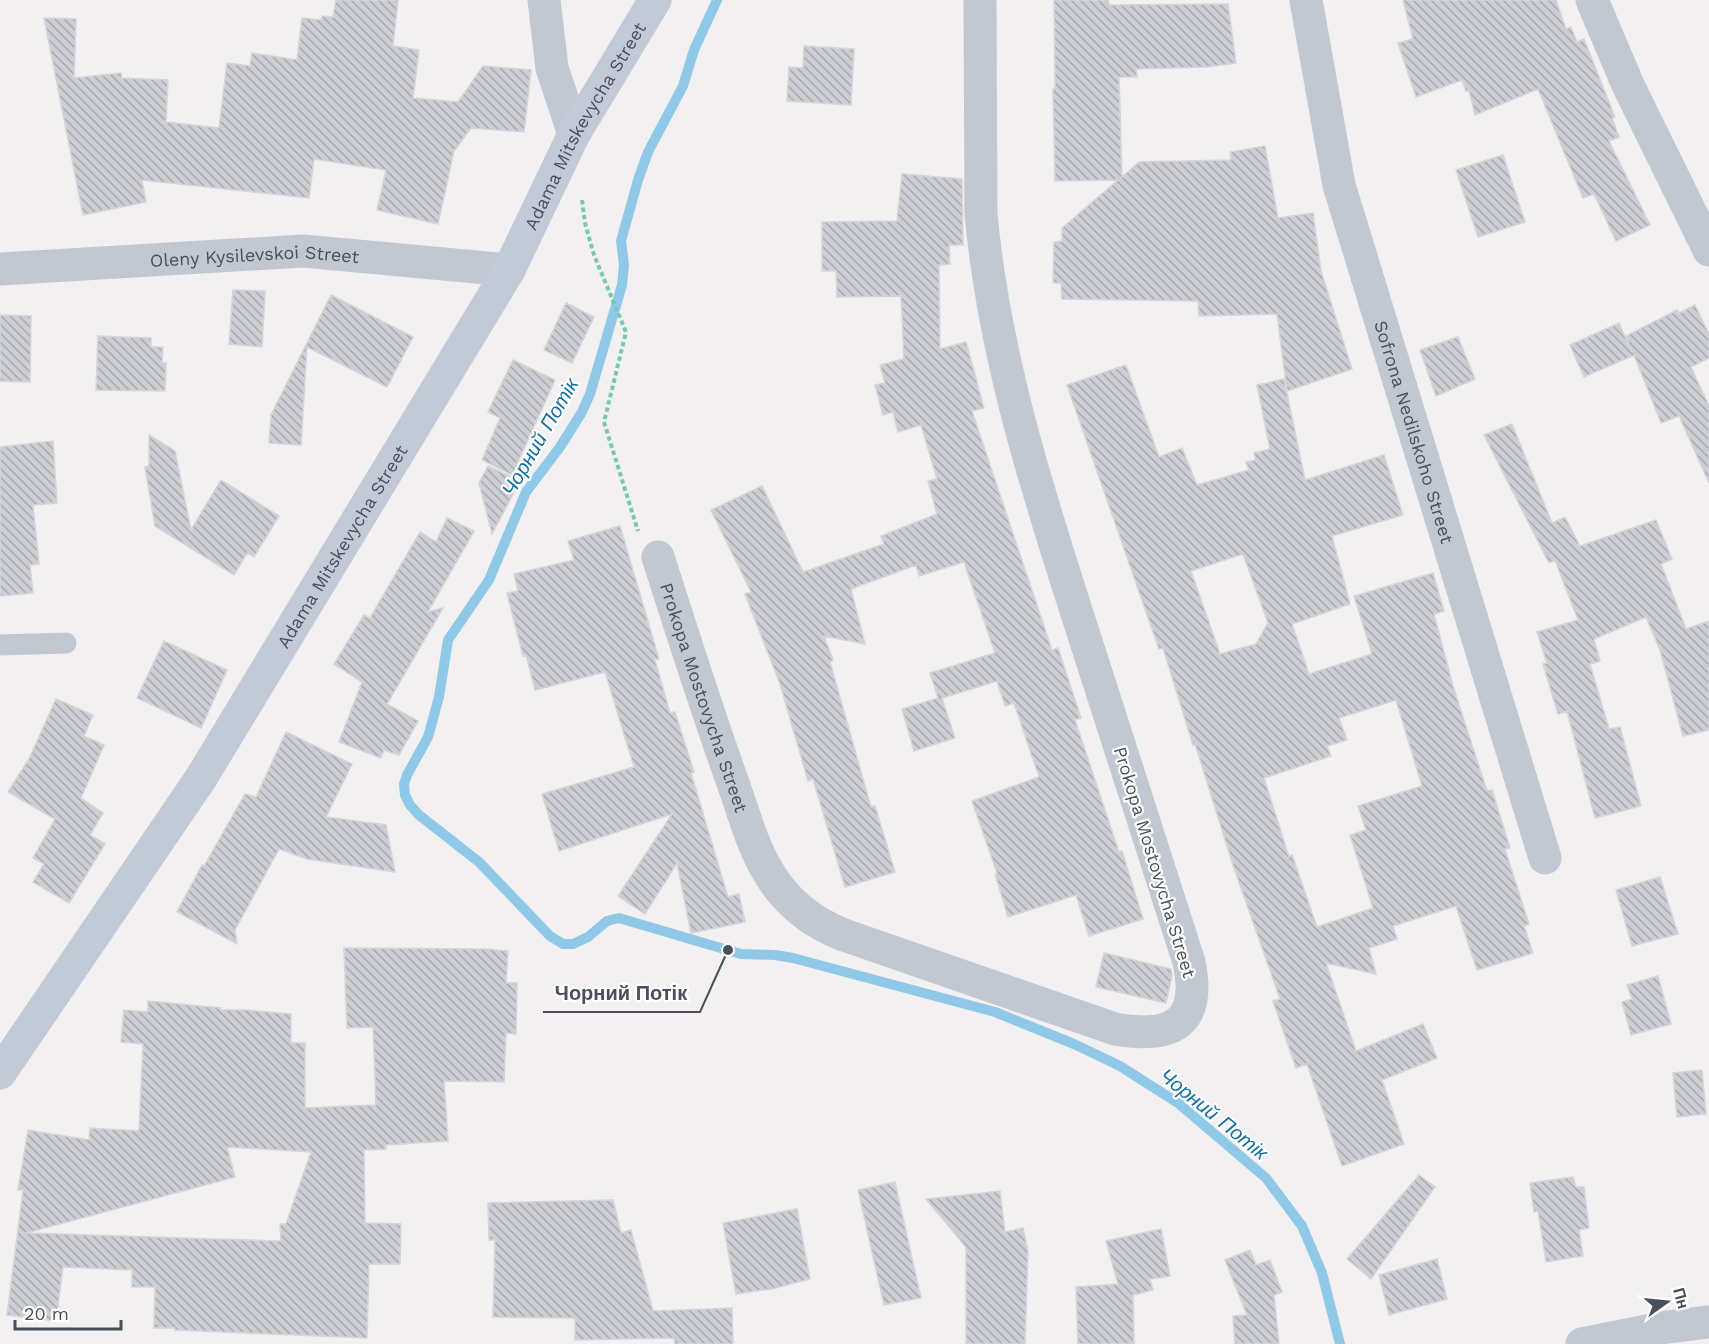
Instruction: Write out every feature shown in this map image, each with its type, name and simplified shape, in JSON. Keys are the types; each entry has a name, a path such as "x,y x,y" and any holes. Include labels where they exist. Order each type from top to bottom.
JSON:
{"street":[{"path":"544,0 552,68 574,134"},
{"name":"Adama Mitskevycha Street","path":"0,1073 201,778 509,270 574,134 655,0"},
{"name":"Prokopa Mostovycha Street","path":"658,557 710,719 757,849 772,877 807,917 824,928 1115,1029 1136,1032 1156,1031 1175,1025 1183,1019 1192,1002 1193,993 1194,982 1189,962 1059,556 1011,392 1002,351 984,246 981,214 981,0"},
{"name":"Sofrona Nedilskoho Street","path":"1306,0 1339,185 1545,858"},
{"path":"1592,0 1628,85 1709,250"},
{"name":"Oleny Kysilevskoi Street","path":"0,269 303,251 509,270"},
{"path":"1582,1344 1667,1327 1709,1322"}],"lane":[{"path":"0,645 66,643"}],"path":[{"path":"581,190 585,223 594,255 626,332 604,422 643,546 658,557"}],"building":[{"path":"336,0 398,0 393,46 419,50 413,98 458,102 483,66 531,70 524,132 471,128 454,151 438,224 377,210 386,170 314,159 309,198 142,180 146,202 83,215 44,18 76,19 74,78 121,73 122,78 168,80 166,122 219,128 227,63 250,66 252,53 297,60 302,18 321,20 322,16 333,17"},
{"path":"1054,0 1108,0 1109,5 1228,4 1236,63 1207,67 1136,69 1137,77 1119,77 1122,177 1139,162 1231,160 1230,152 1265,146 1278,218 1313,213 1321,271 1352,369 1287,391 1277,314 1199,316 1198,301 1062,299 1061,283 1053,283 1054,242 1062,241 1062,228 1118,180 1055,181"},
{"path":"1403,0 1556,0 1566,29 1571,27 1577,42 1584,39 1615,117 1612,118 1619,137 1609,141 1650,225 1616,241 1594,194 1583,198 1538,89 1475,115 1469,90 1466,91 1462,80 1416,97 1398,43 1413,39"},
{"path":"804,46 854,49 851,105 787,101 789,67 803,68"},
{"path":"1503,155 1525,222 1478,237 1456,170"},
{"path":"902,174 962,179 963,245 949,245 950,264 939,265 940,349 966,342 984,408 972,411 1052,650 1058,648 1081,718 1075,720 1119,852 1122,851 1143,919 1089,936 1076,895 1008,917 995,874 997,873 972,801 1039,777 1014,703 1005,706 997,681 942,698 955,738 914,751 902,709 938,698 930,673 995,653 964,562 919,576 916,565 851,589 865,644 824,636 833,660 830,662 871,807 875,806 895,872 845,887 813,779 808,781 780,684 745,594 751,592 711,510 762,486 803,572 884,544 881,536 937,514 928,481 937,479 921,425 898,432 893,412 883,415 875,385 885,383 880,365 904,359 901,296 837,297 836,271 822,271 822,222 897,221"},
{"path":"233,290 265,291 262,347 229,344"},
{"path":"331,295 413,337 387,387 307,347 301,445 269,443 271,415"},
{"path":"566,303 594,317 572,363 544,350"},
{"path":"1695,305 1709,334 1709,358 1691,367 1709,406 1709,483 1679,416 1661,423 1634,355 1584,377 1570,345 1619,323 1632,352 1626,336 1677,310 1679,313"},
{"path":"0,315 31,316 30,382 0,381"},
{"path":"98,336 151,338 151,347 163,347 162,363 166,363 165,391 96,390"},
{"path":"1458,337 1475,379 1436,396 1420,350"},
{"path":"513,360 555,380 512,475 482,460 500,418 488,412"},
{"path":"1126,365 1159,457 1182,448 1197,485 1249,470 1246,462 1256,460 1254,453 1270,449 1257,385 1284,379 1305,480 1384,455 1403,515 1332,536 1350,604 1292,624 1309,674 1372,654 1354,596 1433,573 1444,611 1434,614 1453,686 1487,791 1492,790 1510,848 1505,849 1529,924 1524,926 1533,953 1477,970 1456,906 1393,926 1397,939 1369,948 1376,974 1326,963 1356,1051 1423,1024 1437,1058 1382,1080 1404,1144 1342,1166 1307,1064 1296,1068 1273,1001 1280,999 1233,865 1195,744 1193,745 1163,648 1159,649 1067,385","holes":["1243,554 1268,623 1256,644 1220,654 1191,571","1396,700 1422,786 1358,806 1366,830 1350,835 1373,908 1317,927 1292,855 1289,857 1264,778 1331,756 1327,746 1347,740 1339,718"]},
{"path":"1512,424 1552,523 1565,517 1580,546 1656,520 1672,559 1661,564 1686,629 1709,621 1709,730 1683,736 1660,650 1646,617 1594,639 1600,661 1590,664 1609,729 1620,727 1641,806 1595,818 1567,711 1558,714 1543,664 1547,663 1537,632 1578,620 1555,560 1549,563 1484,435"},
{"path":"149,435 175,451 191,530 221,480 279,516 254,557 247,553 234,575 155,526 145,467 149,466"},
{"path":"53,441 57,503 33,505 39,564 30,565 33,593 0,596 0,447"},
{"path":"488,466 520,481 492,534 479,483"},
{"path":"447,518 474,531 428,612 443,608 387,704 418,721 399,755 384,750 381,758 339,742 362,682 334,664 364,615 370,618 420,532 436,542"},
{"path":"620,526 659,659 655,660 670,713 675,712 694,772 691,773 728,897 739,894 745,922 691,933 677,863 645,914 618,896 672,814 559,851 542,794 634,767 605,672 535,690 526,655 523,656 507,593 518,591 514,574 574,560 568,541"},
{"path":"164,641 227,670 201,728 137,698"},
{"path":"56,699 93,715 84,736 104,745 81,798 103,813 90,835 105,844 69,903 33,882 44,864 33,858 55,819 8,792 29,759"},
{"path":"286,732 352,764 326,817 386,825 395,872 307,859 279,849 235,930 237,944 177,912 202,865 204,866 245,794 256,797"},
{"path":"1660,877 1678,934 1632,946 1616,890"},
{"path":"344,948 508,951 506,983 517,983 516,1034 506,1033 504,1082 444,1081 448,1141 386,1145 386,1149 364,1150 365,1223 401,1224 400,1264 369,1264 367,1338 154,1328 155,1287 132,1287 132,1270 63,1267 56,1321 7,1315 23,1190 18,1190 28,1130 89,1140 90,1128 139,1131 143,1044 121,1042 124,1010 148,1012 148,1001 221,1008 220,1010 291,1014 291,1043 305,1043 305,1108 376,1105 373,1027 347,1028","holes":["227,1147 311,1152 286,1224 280,1224 281,1241 26,1233 235,1177"]},
{"path":"1104,953 1171,969 1172,976 1166,1003 1096,987"},
{"path":"1658,976 1671,1024 1631,1035 1622,1002 1632,999 1627,985"},
{"path":"1702,1070 1706,1114 1677,1117 1673,1073"},
{"path":"1419,1175 1435,1187 1371,1279 1347,1259"},
{"path":"1573,1177 1576,1187 1584,1187 1589,1228 1579,1230 1583,1256 1546,1262 1538,1211 1534,1212 1530,1183"},
{"path":"895,1182 921,1298 884,1305 858,1190"},
{"path":"1000,1191 1005,1232 1023,1228 1028,1251 1025,1344 966,1344 966,1247 926,1199"},
{"path":"613,1200 621,1233 631,1230 653,1311 732,1308 733,1344 675,1344 674,1338 575,1340 575,1318 493,1317 495,1240 489,1240 488,1203"},
{"path":"797,1209 810,1279 772,1289 736,1294 723,1223"},
{"path":"1161,1229 1170,1276 1150,1279 1153,1290 1133,1295 1134,1344 1078,1344 1076,1287 1118,1284 1106,1241"},
{"path":"1250,1250 1256,1265 1270,1260 1282,1292 1274,1295 1279,1344 1235,1344 1233,1316 1247,1315 1225,1260"},
{"path":"1437,1259 1447,1299 1389,1315 1379,1275"}],"waterway":[{"name":"Чорний Потік","path":"717,0 694,50 683,86 648,152 638,180 621,241 624,265 622,285 590,394 582,412 560,447 526,492 489,580 448,640 439,697 428,737 407,775 404,784 405,795 419,815 479,862 550,936 563,944 573,944 588,937 607,921 619,918 741,954 793,958 995,1012 1074,1044 1120,1066 1178,1103 1266,1178 1302,1226 1322,1273 1340,1344"}],"place":[{"name":"Чорний Потік","path":"728,950"}]}
